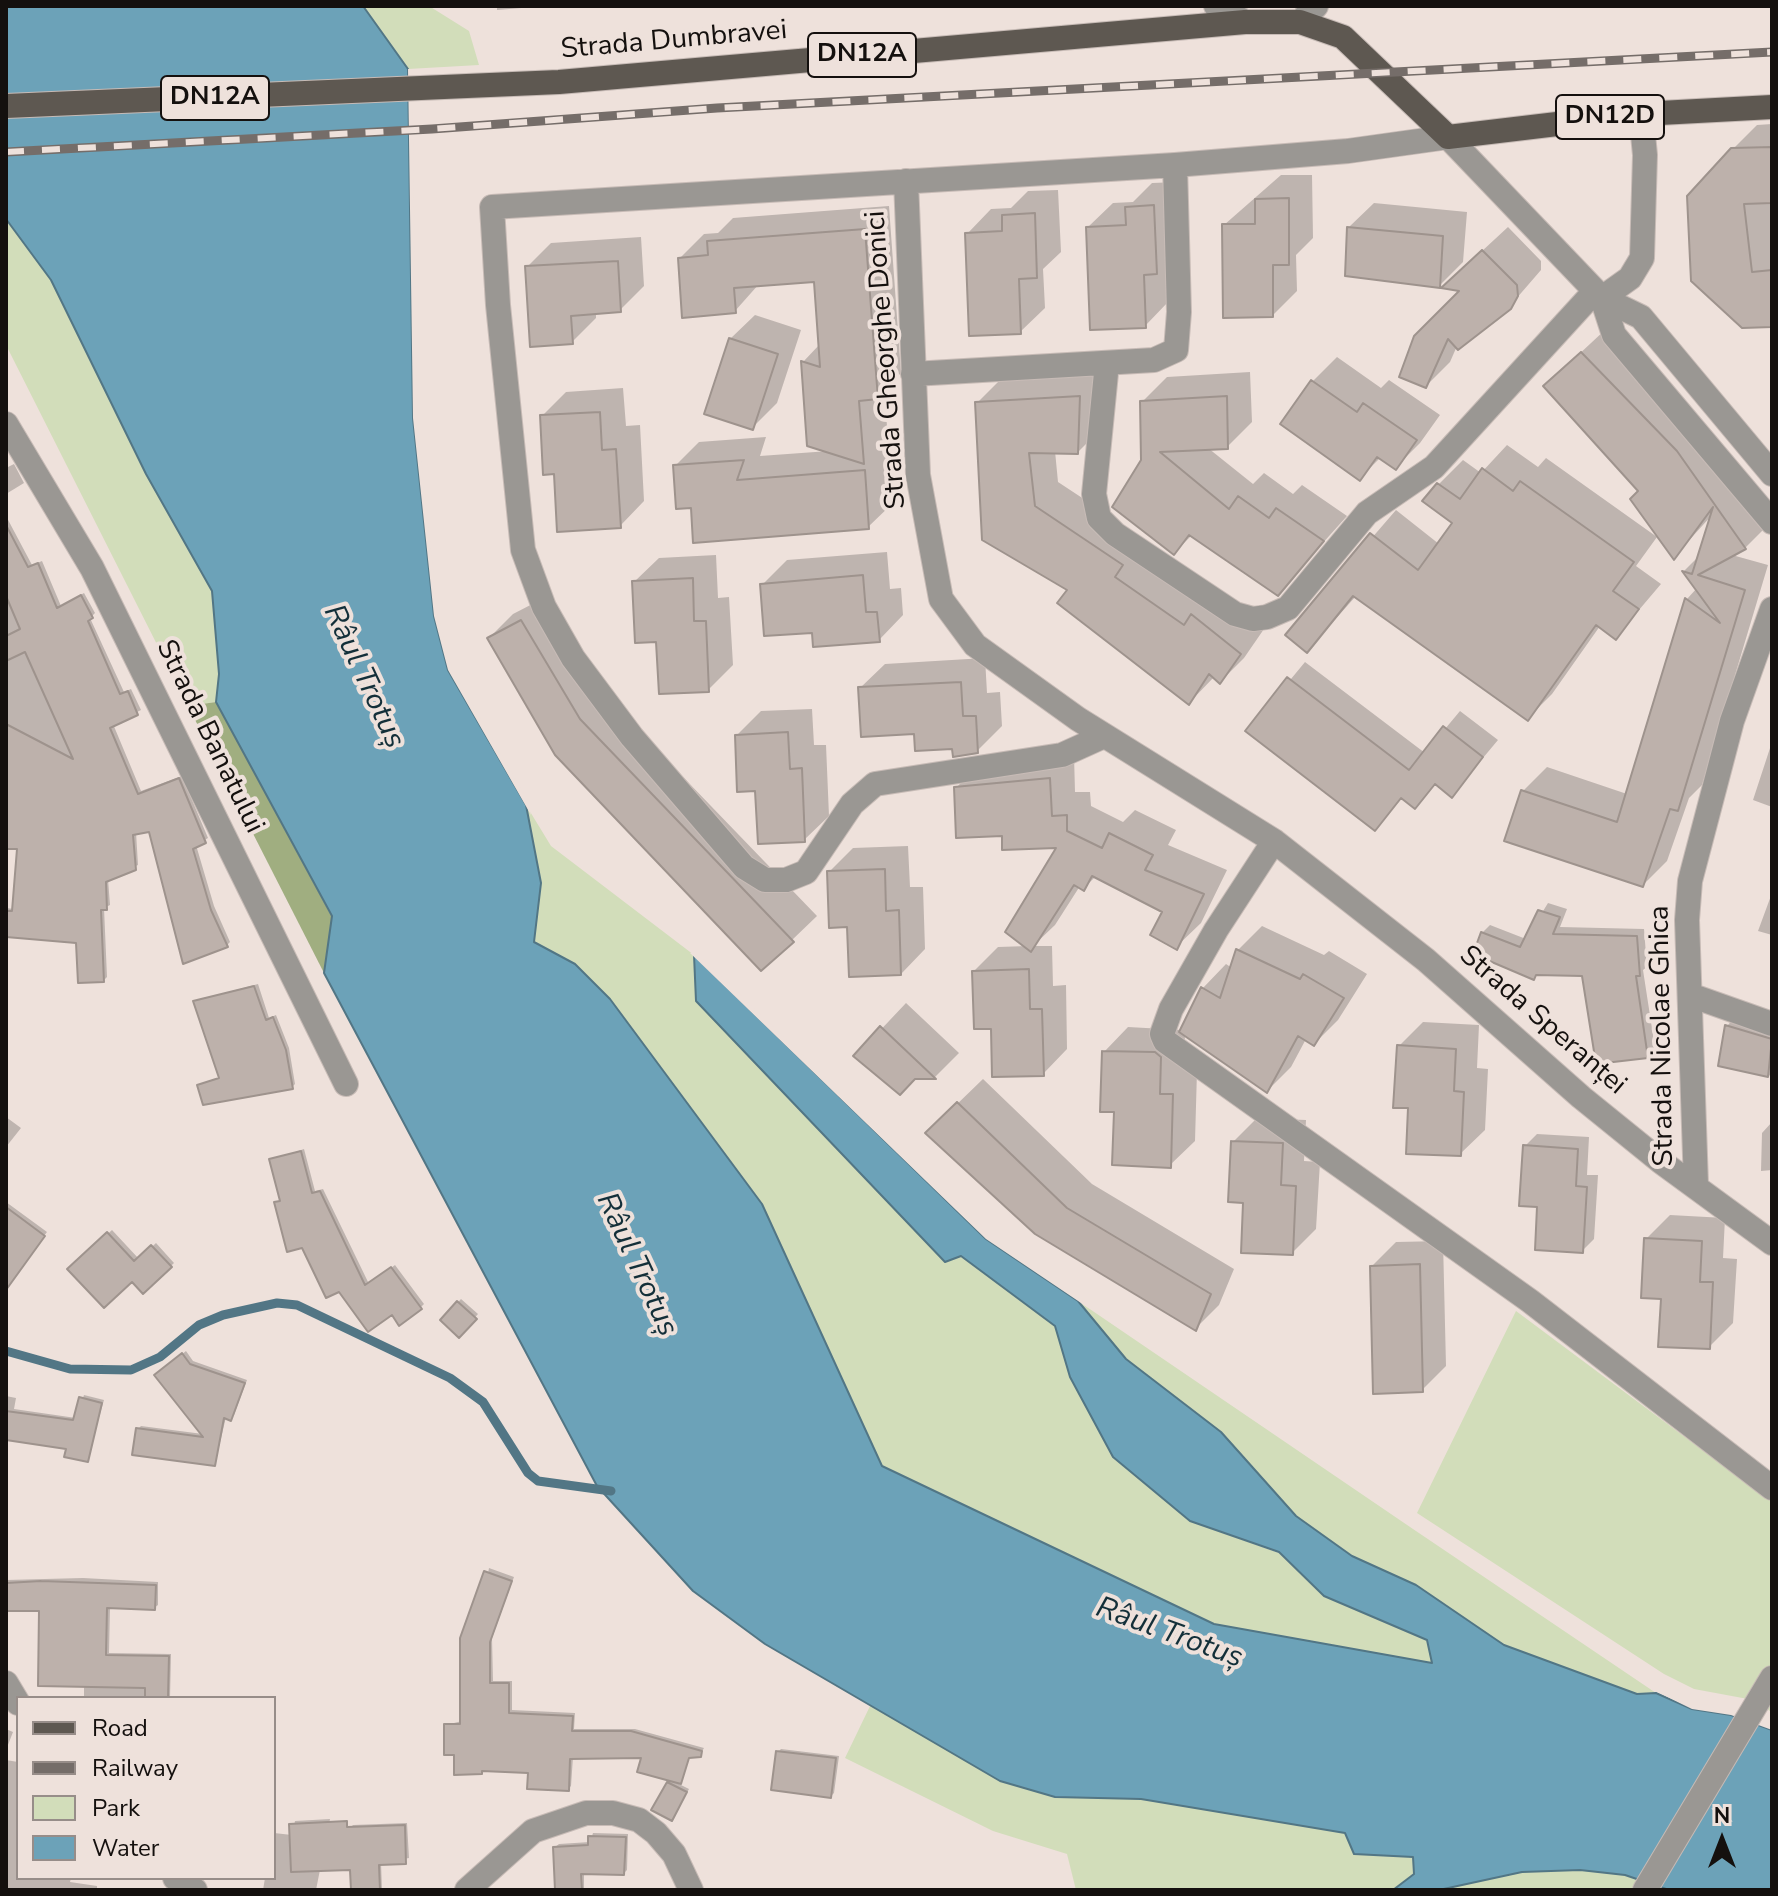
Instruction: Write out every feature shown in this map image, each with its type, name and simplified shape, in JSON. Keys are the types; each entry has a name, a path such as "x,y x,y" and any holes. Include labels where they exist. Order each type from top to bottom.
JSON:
{"main road":[{"name":"Strada Dumbravei","path":"6,106 559,82 1245,22 1302,11 1343,37 1448,137"},
{"name":"DN12D","path":"1448,137 1641,114 1772,107"}],"street":[{"path":"1216,6 1245,22"},
{"path":"1107,363 1094,494 1099,518 1115,534 1235,614 1253,619 1288,608 1367,513 1434,467 1599,295 1630,278 1642,258 1645,155 1641,114"},
{"name":"Strada Gheorghe Donici","path":"1104,736 1062,755 875,784 852,804 806,872 786,880 765,880 744,867 632,737 573,658 544,607 523,550 498,305 492,207 1175,165 1348,151 1448,137"},
{"name":"DN12A","path":"1448,137 1599,295 1641,317 1772,474"},
{"path":"913,374 1154,360 1176,350 1179,312 1175,165"},
{"name":"Strada Gheorghe Donici","path":"906,181 918,475 941,599 975,645 1104,736 1274,841"},
{"name":"DN12A","path":"1599,295 1614,335 1772,522"},
{"name":"Strada Banatului","path":"6,424 92,568 346,1084"},
{"name":"Strada Nicolae Ghica","path":"1696,1185 1687,920 1697,850 1732,721 1772,609"},
{"path":"1274,841 1216,930 1171,1009 1162,1034 1165,1041 1530,1301 1772,1488"},
{"name":"Strada Speranței","path":"1274,841 1426,960 1581,1097 1660,1161 1772,1243"},
{"path":"1690,995 1772,1024"},
{"path":"1645,1890 1766,1688"},
{"path":"467,1890 533,1831 586,1813 613,1813 639,1820 656,1833 674,1854 691,1890"}],"green space":[{"path":"363,6 429,6 469,31 479,65 408,69"},
{"path":"6,219 51,280 146,474 212,591 219,674 216,702 188,706 6,345"},
{"path":"216,702 332,917 324,973 188,706"},
{"path":"526,805 551,846 694,955 696,1001 961,1256 1055,1326 1070,1377 1190,1521 1279,1553 1324,1596 1427,1640 1433,1663 1214,1624 882,1466 762,1204 610,999 575,964 534,942 541,883"},
{"path":"1078,1301 1656,1693 1637,1694 1504,1645 1416,1585 1353,1556 1296,1516 1221,1432 1126,1359"},
{"path":"1516,1311 1772,1502 1772,1712 1748,1699 1694,1689 1664,1674 1417,1513"},
{"path":"871,1704 1000,1781 1055,1797 1141,1799 1345,1833 1354,1854 1413,1857 1413,1874 1393,1890 1076,1890 1067,1854 993,1831 845,1758"},
{"path":"1580,1870 1625,1875 1669,1890 1439,1890 1522,1872"}],"water":[{"name":"Râul Trotuș","path":"6,6 363,6 408,69 413,418 434,616 448,670 526,805 541,883 534,942 575,964 610,999 762,1204 882,1466 1214,1624 1432,1663 1427,1640 1324,1596 1279,1552 1190,1521 1113,1457 1070,1377 1055,1326 961,1256 945,1262 696,1001 694,955 986,1239 1078,1301 1126,1359 1221,1432 1296,1516 1352,1556 1416,1585 1504,1645 1637,1694 1656,1693 1692,1709 1731,1715 1772,1730 1772,1890 1669,1890 1625,1875 1580,1870 1522,1872 1439,1890 1393,1890 1414,1874 1413,1857 1354,1854 1345,1833 1141,1799 1055,1797 1000,1781 765,1644 693,1591 597,1486 324,973 332,916 216,702 219,674 212,591 146,474 51,280 6,219"}],"pier":[{"path":"408,69 412,69 417,418 438,616 452,668 529,803 531,815 448,670 434,616 413,418"},
{"path":"696,952 989,1236 1080,1298 1090,1309 986,1239 690,953"},
{"path":"1651,1689 1693,1705 1732,1711 1772,1726 1772,1730 1731,1715 1692,1709"}],"building":[{"path":"1772,147 1772,203 1744,204 1752,272 1772,270 1772,327 1742,328 1691,281 1687,196 1731,148"},
{"path":"1289,198 1289,265 1273,265 1273,317 1223,318 1222,224 1255,224 1255,199"},
{"path":"1154,205 1157,274 1144,275 1146,328 1090,330 1086,227 1126,225 1125,207"},
{"path":"1035,213 1037,278 1019,279 1021,334 969,336 965,233 1002,231 1002,215"},
{"path":"1347,227 1443,236 1440,288 1345,276"},
{"path":"865,229 878,399 859,401 864,464 807,446 801,361 820,367 814,282 734,288 736,313 682,318 678,258 708,255 707,241"},
{"path":"1482,250 1517,285 1518,296 1511,309 1458,350 1448,339 1426,388 1399,377 1414,336 1459,291 1441,288"},
{"path":"618,261 621,312 571,316 573,344 530,347 525,266"},
{"path":"729,338 778,354 753,430 704,414"},
{"path":"1581,352 1677,451 1746,549 1698,575 1745,590 1678,811 1670,809 1643,887 1504,841 1521,790 1617,822 1685,598 1720,623 1682,571 1692,574 1713,507 1674,560 1630,499 1638,491 1543,386"},
{"path":"1311,380 1357,412 1363,403 1417,440 1396,470 1377,457 1360,481 1280,424"},
{"path":"1080,396 1078,454 1029,453 1035,506 1123,565 1115,577 1184,625 1191,614 1241,654 1220,684 1209,674 1189,705 1057,603 1067,590 982,540 975,402"},
{"path":"1227,396 1228,449 1160,452 1229,509 1238,496 1269,518 1276,508 1324,541 1278,596 1189,535 1174,555 1112,507 1141,460 1140,401"},
{"path":"600,412 602,450 616,449 621,528 557,532 554,474 543,475 540,415"},
{"path":"744,460 737,480 865,470 869,529 693,543 691,508 676,509 673,465"},
{"path":"1482,468 1513,491 1520,481 1634,562 1613,591 1639,609 1616,640 1596,625 1528,721 1353,596 1307,653 1285,635 1370,533 1418,570 1452,523 1422,501 1437,483 1460,499"},
{"path":"6,525 28,567 38,563 57,608 81,595 93,618 88,621 120,694 128,691 138,715 110,728 138,794 179,778 206,843 193,849 211,910 228,947 183,964 149,832 133,835 136,870 106,882 107,910 101,910 104,982 78,983 76,943 6,937 6,911 12,911 17,849 6,849 6,724 73,759 25,652 6,661 6,636 20,629 6,596"},
{"path":"863,575 866,612 877,612 880,642 813,647 812,633 764,636 760,584"},
{"path":"693,578 694,621 706,621 709,692 659,694 656,642 635,643 632,581"},
{"path":"521,620 580,719 794,942 761,971 555,755 487,638"},
{"path":"1287,677 1409,770 1443,726 1483,757 1452,798 1435,784 1415,809 1401,798 1375,831 1245,731"},
{"path":"961,682 963,716 976,716 978,753 953,757 952,749 915,751 914,734 861,737 858,687"},
{"path":"788,732 790,769 802,768 805,842 758,844 755,791 737,792 735,735"},
{"path":"1050,778 1052,816 1067,815 1067,831 1102,848 1109,833 1153,855 1145,870 1204,894 1177,950 1150,935 1162,912 1092,876 1084,891 1074,885 1031,952 1005,932 1056,848 1002,850 1002,836 956,838 954,787"},
{"path":"885,869 886,911 899,910 901,975 849,977 847,927 829,928 827,871"},
{"path":"1538,910 1560,917 1553,934 1637,936 1640,976 1636,976 1648,1058 1596,1064 1582,976 1536,975 1534,980 1473,954 1481,932 1520,947"},
{"path":"1236,949 1300,979 1303,974 1344,998 1314,1046 1298,1036 1267,1093 1179,1032 1201,987 1220,998"},
{"path":"1029,969 1030,1009 1042,1009 1044,1076 992,1077 991,1029 974,1029 972,971"},
{"path":"254,986 266,1020 273,1017 286,1050 293,1089 203,1105 197,1085 219,1078 193,1001"},
{"path":"1725,1025 1772,1039 1768,1077 1718,1066"},
{"path":"880,1026 936,1079 915,1079 900,1095 853,1056"},
{"path":"1397,1045 1456,1049 1454,1091 1464,1092 1461,1156 1406,1154 1408,1108 1393,1108"},
{"path":"1102,1051 1155,1052 1161,1057 1160,1094 1173,1094 1171,1168 1112,1165 1114,1112 1100,1112"},
{"path":"957,1102 1067,1208 1211,1294 1196,1331 1035,1234 925,1133"},
{"path":"1231,1141 1283,1143 1281,1185 1296,1186 1293,1255 1241,1253 1243,1203 1228,1202"},
{"path":"1523,1145 1578,1149 1576,1186 1587,1187 1583,1253 1535,1250 1537,1207 1519,1206"},
{"path":"301,1151 312,1193 320,1191 365,1285 391,1267 422,1309 399,1326 392,1315 368,1332 339,1292 326,1298 302,1248 287,1252 274,1202 280,1201 269,1159"},
{"path":"6,1207 45,1236 6,1290"},
{"path":"107,1232 134,1261 151,1245 172,1267 143,1294 132,1282 104,1308 67,1269"},
{"path":"1644,1238 1702,1241 1700,1282 1713,1282 1710,1349 1658,1347 1661,1299 1641,1298"},
{"path":"1420,1264 1423,1392 1373,1394 1370,1266"},
{"path":"457,1301 477,1319 459,1338 440,1320"},
{"path":"182,1353 190,1364 245,1383 231,1421 224,1418 215,1466 132,1455 136,1428 203,1437 154,1375"},
{"path":"79,1397 102,1403 88,1462 64,1457 66,1449 6,1440 6,1411 73,1420"},
{"path":"484,1571 512,1581 490,1642 490,1683 509,1683 509,1713 573,1716 572,1731 631,1731 702,1751 701,1757 689,1758 681,1784 637,1772 641,1758 570,1759 569,1791 527,1789 528,1773 482,1771 482,1774 454,1775 454,1755 444,1755 444,1724 460,1724 460,1638"},
{"path":"41,1581 156,1585 155,1610 107,1608 106,1655 169,1656 168,1696 145,1696 145,1688 38,1686 39,1611 6,1611 6,1583"},
{"path":"776,1751 836,1758 831,1798 771,1790"},
{"path":"667,1782 687,1792 672,1821 651,1810"},
{"path":"347,1821 347,1827 405,1825 406,1864 379,1865 380,1890 351,1890 350,1870 291,1872 289,1824"},
{"path":"588,1836 626,1837 624,1875 581,1874 582,1890 555,1890 553,1847 588,1845"}],"waterway":[{"path":"6,1351 70,1369 131,1370 160,1357 199,1325 223,1315 277,1303 297,1305 450,1378 483,1402 528,1473 538,1481 611,1491"}],"railway":[{"path":"6,152 432,129 717,108 1772,52"}]}
